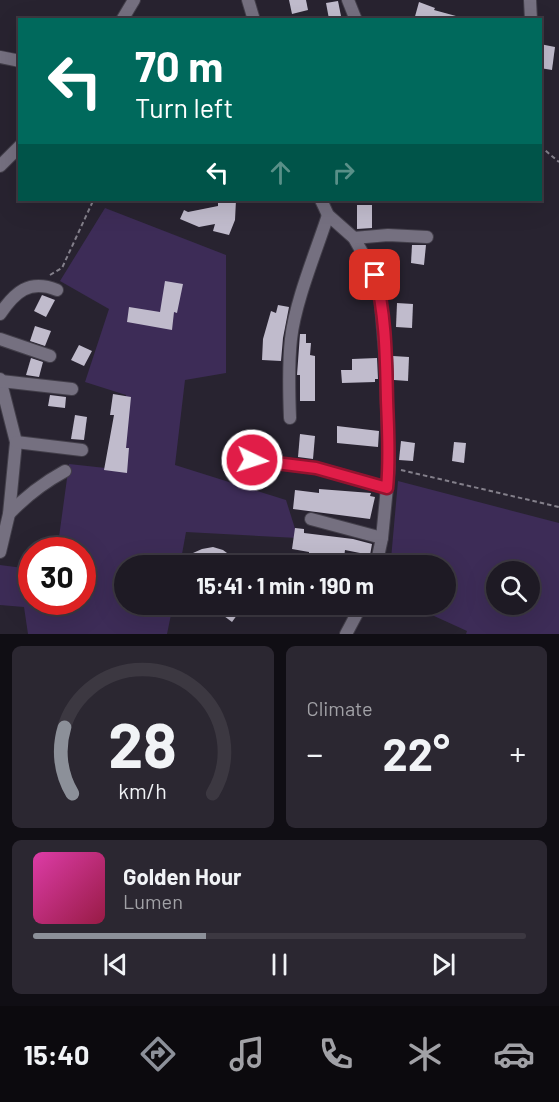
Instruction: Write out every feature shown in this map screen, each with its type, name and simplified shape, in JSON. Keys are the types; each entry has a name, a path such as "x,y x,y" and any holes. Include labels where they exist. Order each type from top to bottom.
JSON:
{"street":[{"path":"123,18 134,0"},
{"path":"248,0 253,18"},
{"path":"348,0 355,18"},
{"path":"530,0 531,18"},
{"path":"0,57 18,61"},
{"path":"0,166 18,148"},
{"path":"321,201 328,215 354,238 375,275 380,294 386,354 389,467 378,555"},
{"path":"290,418 291,338 328,215"},
{"path":"354,238 388,235 427,237"},
{"path":"0,314 10,299 32,285 44,285 57,290"},
{"path":"0,339 50,357"},
{"path":"0,552 9,514 16,442 0,380 72,389"},
{"path":"16,442 82,450"},
{"path":"252,460 316,468 387,488"},
{"path":"9,514 34,490 65,471"},
{"path":"311,519 382,538"},
{"path":"346,634 356,615"}],"path":[{"path":"542,148 559,162"},
{"path":"32,285 62,268 93,201"},
{"path":"389,467 559,507"}],"shaded area":[{"path":"105,208 226,255 226,373 185,380 175,465 286,500 298,538 186,532 182,555 114,555 114,615 171,615 167,634 28,634 25,615 96,615 96,537 59,537 69,464 124,470 126,395 85,382 109,309 60,281"},
{"path":"398,481 559,523 559,634 466,634 467,631 432,615 456,615 456,555 391,555"},
{"path":"0,565 18,567 18,606 0,605"}],"building":[{"path":"289,0 306,0 308,10 292,14"},
{"path":"338,1 341,16 329,18 326,3"},
{"path":"419,2 435,8 434,10 456,16 456,18 415,18"},
{"path":"542,44 555,47 552,70 542,68"},
{"path":"218,201 236,201 235,220 229,235 213,231 215,224 199,227 180,219 184,210 188,212 218,206"},
{"path":"357,205 372,205 372,228 357,229"},
{"path":"412,245 426,245 424,265 411,263"},
{"path":"165,281 183,284 177,313 174,312 172,330 127,322 129,307 160,312"},
{"path":"42,295 55,300 46,317 34,311"},
{"path":"397,303 413,304 412,328 396,327"},
{"path":"278,305 289,307 281,361 262,360 263,339 271,311 276,313"},
{"path":"35,326 51,331 45,346 30,341"},
{"path":"300,334 306,334 306,343 311,343 310,355 315,356 315,401 300,401 300,375 297,375"},
{"path":"79,345 92,351 84,366 71,360"},
{"path":"393,356 409,357 408,381 394,380"},
{"path":"31,358 43,362 39,377 26,375"},
{"path":"377,358 378,379 375,379 375,382 342,383 341,370 352,370 352,359"},
{"path":"113,394 131,397 126,448 129,448 127,473 104,470 114,415 110,415"},
{"path":"50,395 66,397 65,408 48,406"},
{"path":"75,415 87,417 84,440 71,439"},
{"path":"337,426 379,431 378,447 337,443"},
{"path":"300,434 315,436 313,459 298,457"},
{"path":"401,441 415,443 413,461 399,460"},
{"path":"454,442 466,443 464,463 452,461"},
{"path":"319,489 371,493 370,496 375,497 370,519 293,509 295,490 319,493"},
{"path":"295,528 304,529 304,533 353,539 372,544 370,555 345,550 344,555 309,555 309,552 292,549"},
{"path":"213,547 230,555 191,555 202,549"},
{"path":"223,615 237,615 232,622"}],"route":[{"path":"252,460 316,468 387,488 389,467 386,354 380,294 375,275"}]}
